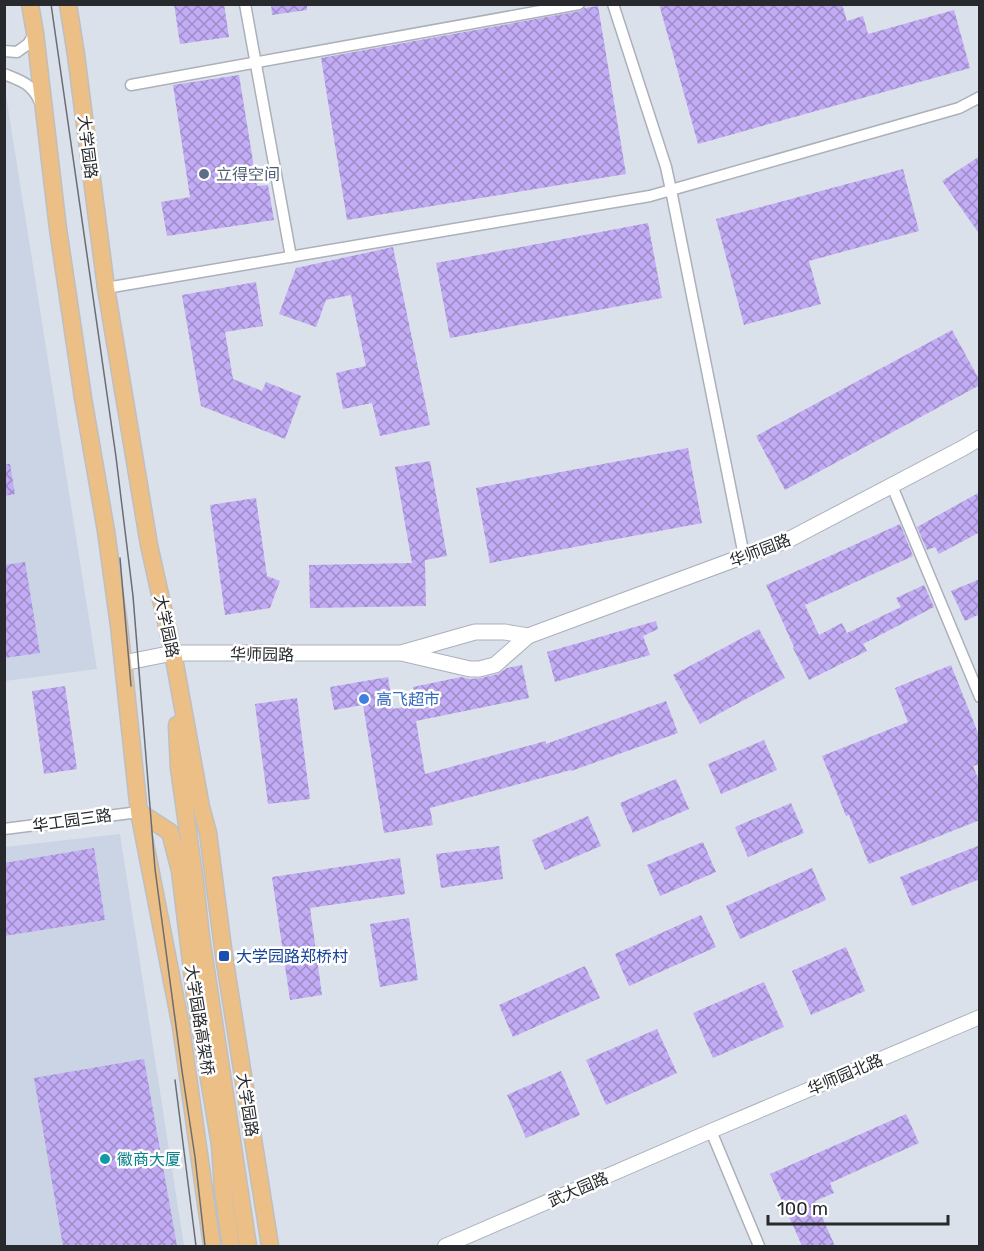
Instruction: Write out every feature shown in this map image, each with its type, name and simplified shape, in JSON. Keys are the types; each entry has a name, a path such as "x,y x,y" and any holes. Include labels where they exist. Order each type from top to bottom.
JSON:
{"main road":[{"path":"30,4 58,229 83,398 106,531 139,812 181,1027 212,1246"},
{"name":"大学园路","path":"68,4 106,288 149,545 173,653 201,807 208,833 224,956 270,1246"},
{"name":"华师园路","path":"528,636 790,539 980,438"},
{"path":"401,653 476,632 505,632 528,636"},
{"path":"401,653 470,669 479,669 495,665 528,636"},
{"path":"173,653 179,768 189,884"},
{"name":"华师园路","path":"123,663 173,653 401,653"},
{"name":"大学园路高架桥","path":"139,812 170,832 180,871 189,884 195,995 220,1145 223,1190 231,1246"},
{"name":"大学园路","path":"189,884 201,937 248,1246"}],"street":[{"path":"245,4 291,257"},
{"path":"131,85 579,4"},
{"path":"613,4 666,167 744,556"},
{"path":"4,51 17,52 28,44 35,33"},
{"path":"4,74 27,83 37,95 44,111"},
{"path":"106,288 651,196 959,108 980,97"},
{"path":"892,486 980,697"},
{"name":"华工园三路","path":"4,829 139,812"},
{"name":"华师园北路","path":"711,1131 980,1017"},
{"path":"711,1131 759,1246"},
{"name":"武大园路","path":"445,1246 711,1131"}],"shaded area":[{"path":"4,83 97,669 5,681 4,681"},
{"path":"120,834 184,1246 5,1246 4,847"}],"building":[{"path":"174,4 224,4 229,37 180,44"},
{"path":"271,4 307,4 307,10 272,15"},
{"path":"659,4 842,4 847,21 863,16 868,34 954,10 970,68 698,144"},
{"path":"598,6 626,174 347,220 321,58"},
{"path":"239,75 257,186 268,185 274,220 167,236 161,202 190,197 173,85"},
{"path":"980,156 980,235 942,181"},
{"path":"903,169 919,231 809,261 821,304 744,325 716,219"},
{"path":"648,223 662,298 450,338 436,263"},
{"path":"393,247 430,425 380,436 372,403 343,409 336,373 366,366 351,295 326,300 316,327 279,314 296,268"},
{"path":"256,282 263,326 225,332 233,379 262,391 266,382 301,396 285,439 201,406 182,295"},
{"path":"952,330 980,381 980,385 785,490 756,436"},
{"path":"688,448 702,523 490,563 476,488"},
{"path":"430,461 447,556 425,560 426,606 310,608 309,565 412,563 395,467"},
{"path":"4,464 10,464 15,494 4,496"},
{"path":"980,492 980,532 939,554 935,547 927,550 917,527"},
{"path":"256,498 267,576 280,581 270,608 225,615 210,505"},
{"path":"900,524 913,556 805,605 819,635 842,623 847,633 901,607 896,598 924,585 934,607 863,644 867,651 809,680 766,585"},
{"path":"25,562 40,653 4,658 4,565"},
{"path":"980,579 980,614 965,621 951,591"},
{"path":"656,621 658,629 643,636 650,655 555,682 547,652"},
{"path":"759,629 785,678 700,724 673,675"},
{"path":"522,665 529,698 416,721 425,774 546,741 546,744 666,701 678,733 571,771 430,808 433,825 384,833 363,705 334,710 330,687 388,677 393,709 416,705 413,687 461,677 481,678"},
{"path":"951,665 980,738 980,764 973,766 980,783 980,820 869,864 849,815 846,816 822,756 908,722 895,688"},
{"path":"65,686 77,769 44,774 32,691"},
{"path":"297,698 310,799 268,804 255,704"},
{"path":"764,740 777,770 721,794 708,764"},
{"path":"676,779 689,809 633,833 620,803"},
{"path":"791,803 804,833 748,857 735,827"},
{"path":"588,816 601,846 545,870 532,840"},
{"path":"703,842 716,872 660,896 647,865"},
{"path":"980,845 980,879 912,906 900,877"},
{"path":"499,846 503,879 441,888 436,854"},
{"path":"94,848 105,920 4,936 4,863"},
{"path":"400,858 405,894 310,908 322,995 290,1000 272,877"},
{"path":"812,868 826,900 740,939 726,906"},
{"path":"701,915 716,947 629,986 615,954"},
{"path":"409,918 418,980 380,987 370,924"},
{"path":"846,947 865,991 811,1015 792,971"},
{"path":"585,966 600,998 513,1037 499,1005"},
{"path":"764,982 784,1027 713,1058 693,1013"},
{"path":"657,1029 677,1073 606,1105 586,1060"},
{"name":"徽商大厦","path":"144,1059 177,1246 63,1246 34,1078"},
{"path":"561,1071 580,1115 526,1138 507,1095"},
{"path":"906,1114 919,1143 830,1183 834,1193 815,1201 835,1246 802,1246 770,1174"}],"tram line":[{"path":"51,4 116,457 133,596 155,869 205,1246"},
{"path":"120,558 131,686"},
{"path":"175,1080 196,1246"}],"place":[{"name":"立得空间","path":"204,174"},
{"name":"高飞超市","path":"364,699"},
{"name":"大学园路郑桥村","path":"224,956"},
{"name":"徽商大厦","path":"105,1159"}]}
